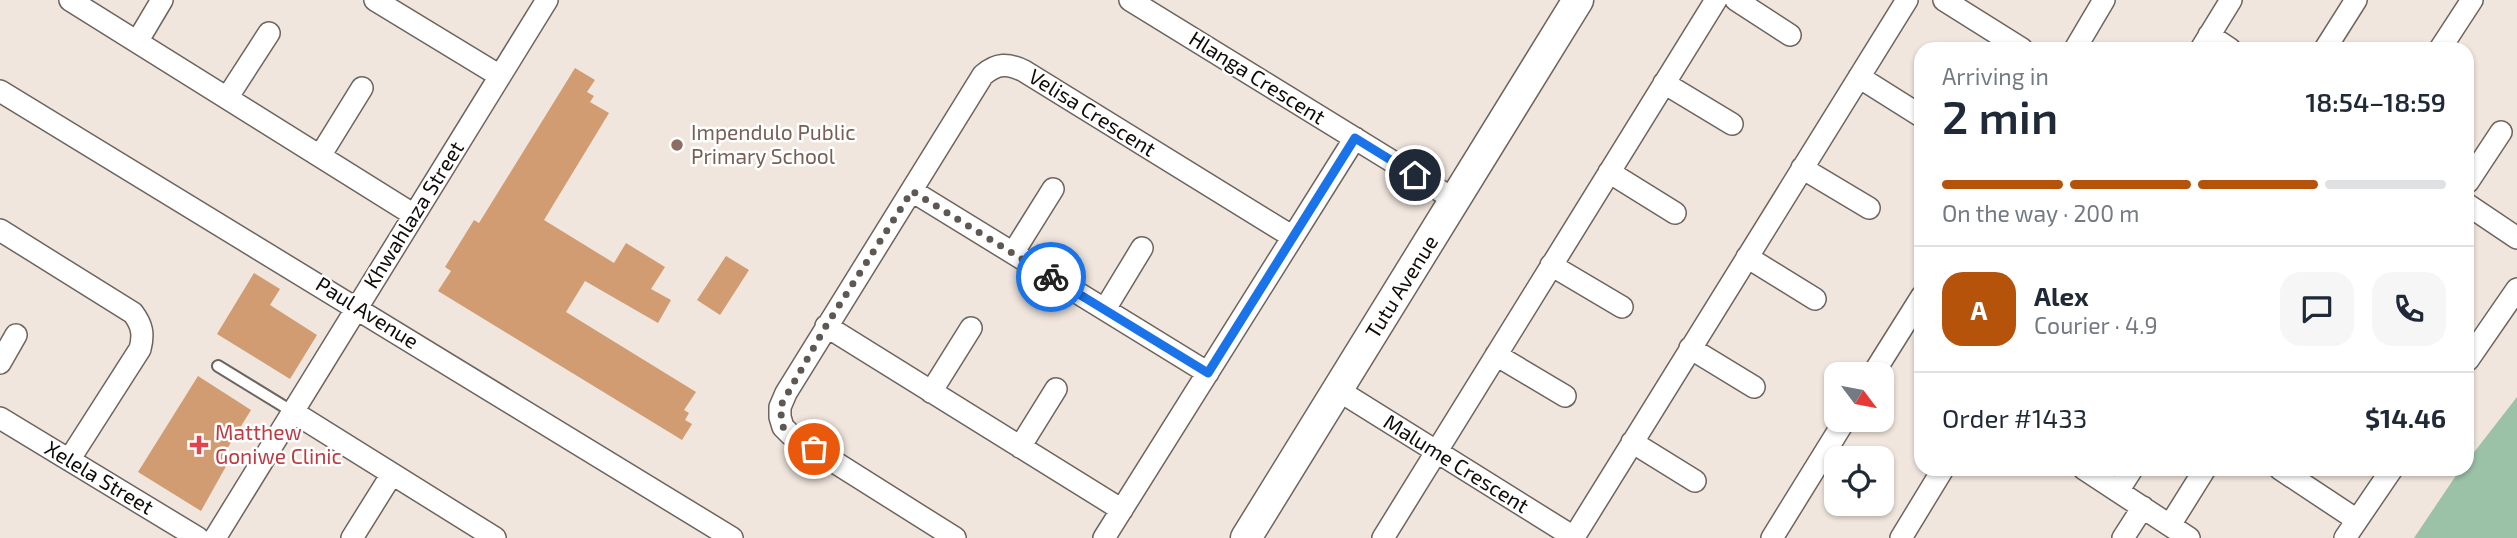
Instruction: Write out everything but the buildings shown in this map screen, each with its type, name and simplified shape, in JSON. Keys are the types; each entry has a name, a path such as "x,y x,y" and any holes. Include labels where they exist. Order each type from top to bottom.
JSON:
{"street":[{"path":"70,0 414,215"},
{"path":"137,42 162,0"},
{"path":"375,0 500,76"},
{"path":"405,19 416,0"},
{"name":"Khwahlaza Street","path":"215,538 547,0"},
{"name":"Hlanga Crescent","path":"1130,0 1455,200"},
{"name":"Tutu Avenue","path":"1246,538 1578,0"},
{"path":"1383,538 1716,0"},
{"path":"1737,0 1790,35"},
{"path":"1574,538 1907,0"},
{"path":"1944,0 2011,42"},
{"path":"2079,42 2104,0"},
{"path":"2205,42 2231,0"},
{"path":"2329,42 2356,0"},
{"path":"2445,42 2472,0"},
{"path":"227,98 268,33"},
{"name":"Velisa Crescent","path":"955,538 790,434 783,427 780,407 826,326 983,75 991,68 1005,65 1024,71 1293,237"},
{"path":"1859,77 1914,112"},
{"path":"1664,83 1732,124"},
{"path":"320,156 362,88"},
{"name":"Paul Avenue","path":"0,91 732,538"},
{"path":"2474,173 2501,132"},
{"path":"1104,538 1355,138"},
{"path":"1802,167 1869,208"},
{"path":"1609,172 1675,213"},
{"path":"1013,253 1054,188"},
{"path":"912,191 1208,373"},
{"path":"2474,209 2517,237"},
{"path":"0,230 133,313 143,333 140,349 69,460"},
{"path":"1105,309 1142,248"},
{"path":"1747,257 1815,299"},
{"path":"1551,265 1622,307"},
{"path":"2474,351 2517,289"},
{"path":"1881,362 1914,309"},
{"path":"826,326 1122,510"},
{"path":"931,391 971,328"},
{"path":"0,363 16,335"},
{"path":"1690,348 1754,387"},
{"path":"1496,355 1565,396"},
{"path":"1020,447 1056,389"},
{"name":"Malume Crescent","path":"1338,390 1574,538"},
{"path":"293,412 495,538"},
{"name":"Xelela Street","path":"0,418 198,538"},
{"path":"1772,538 1838,432"},
{"path":"1632,442 1695,481"},
{"path":"352,538 392,474"},
{"path":"1901,538 1939,476"},
{"path":"2095,476 2189,538"},
{"path":"2118,491 2128,476"},
{"path":"2170,525 2201,476"},
{"path":"2291,476 2357,520"},
{"path":"2345,538 2387,476"},
{"path":"2123,538 2143,508"}],"lane":[{"path":"218,366 293,412"}],"green space":[{"path":"2517,397 2517,538 2414,538 2456,476 2474,476 2474,452"}],"way so far":[{"path":"814,449 783,427 780,407 826,326 912,191 1051,277"}],"place":[{"name":"Impendulo Public Primary School","path":"677,145"},
{"name":"Matthew Goniwe Clinic","path":"199,445"}],"route":[{"path":"1051,277 1208,373 1355,138 1415,175"}]}
